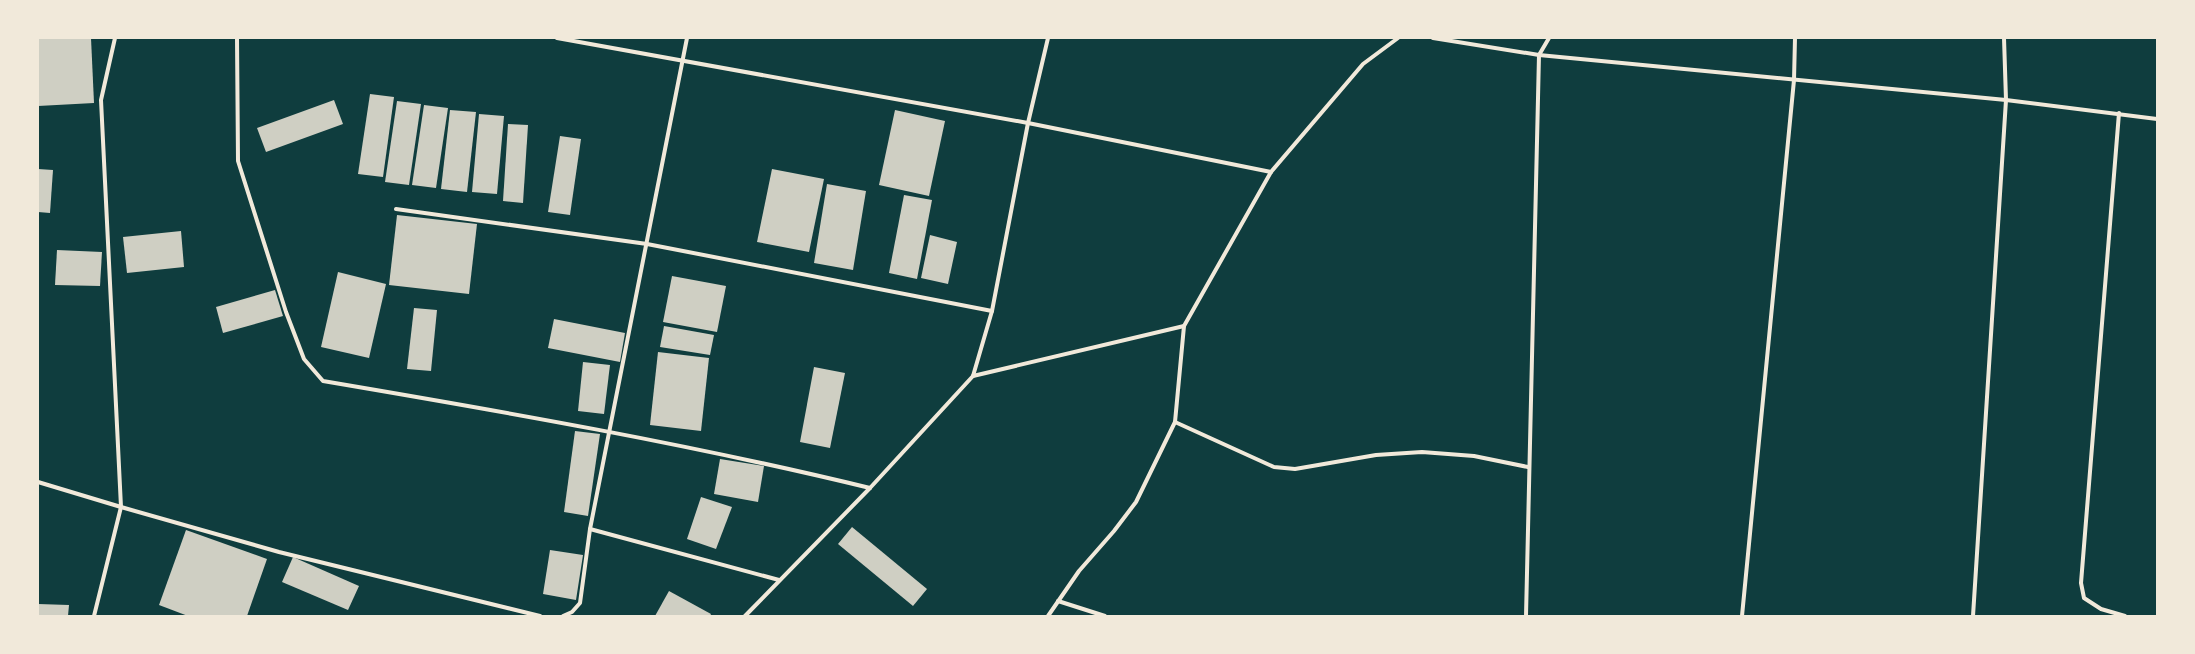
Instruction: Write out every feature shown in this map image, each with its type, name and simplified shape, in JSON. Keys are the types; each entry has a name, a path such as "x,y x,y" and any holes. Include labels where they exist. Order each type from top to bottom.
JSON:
{"street":[{"path":"94,616 121,507 101,100 115,38"},
{"path":"237,38 238,161 291,325 304,359 323,381 610,430 771,464 870,488"},
{"path":"557,38 1028,123 1271,172"},
{"path":"563,616 572,612 580,603 590,529 688,38"},
{"path":"744,616 870,488 973,376 992,311 1028,123 1048,38"},
{"path":"1048,616 1079,571 1114,531 1136,502 1175,422 1184,326 1271,172 1363,64 1398,38"},
{"path":"1433,38 1539,55 2006,100 2119,113 2157,119"},
{"path":"1526,616 1528,467 1539,55 1549,38"},
{"path":"1742,616 1794,80 1795,38"},
{"path":"1973,616 2006,100 2004,38"},
{"path":"2119,113 2082,583 2084,598 2101,609 2126,616"},
{"path":"396,209 647,244 992,311"},
{"path":"973,376 1184,326"},
{"path":"1175,422 1274,467 1295,469 1376,455 1422,452 1474,456 1528,467"},
{"path":"38,482 279,552 540,616"},
{"path":"590,529 779,580"},
{"path":"1058,601 1105,616"}],"building":[{"path":"38,38 91,38 94,103 38,106"},
{"path":"370,94 394,97 383,177 358,174"},
{"path":"334,100 343,124 266,152 257,128"},
{"path":"397,101 421,104 409,185 385,182"},
{"path":"424,105 448,108 436,188 412,185"},
{"path":"450,110 476,112 467,192 441,189"},
{"path":"895,110 945,121 929,196 879,185"},
{"path":"479,114 504,116 497,194 472,192"},
{"path":"508,124 528,125 523,203 503,201"},
{"path":"560,136 581,139 570,215 548,212"},
{"path":"38,169 53,170 50,213 38,212"},
{"path":"772,169 824,179 809,252 757,242"},
{"path":"827,184 866,191 853,270 814,263"},
{"path":"904,195 932,200 917,279 889,273"},
{"path":"397,215 477,224 469,294 389,285"},
{"path":"181,231 184,267 127,273 123,237"},
{"path":"930,235 957,242 948,284 921,278"},
{"path":"57,250 102,252 100,286 55,285"},
{"path":"338,272 386,284 369,358 321,347"},
{"path":"672,276 726,286 717,332 663,322"},
{"path":"275,290 283,316 223,333 216,307"},
{"path":"414,308 437,310 431,371 407,369"},
{"path":"554,319 625,333 620,362 548,348"},
{"path":"664,326 714,335 710,355 660,347"},
{"path":"658,352 709,358 701,431 650,425"},
{"path":"583,362 610,365 604,414 578,411"},
{"path":"814,367 845,373 830,448 800,442"},
{"path":"575,431 600,434 588,516 564,512"},
{"path":"720,459 764,466 758,502 714,494"},
{"path":"701,497 732,507 716,549 687,539"},
{"path":"852,527 927,589 913,606 838,544"},
{"path":"186,530 267,559 247,616 188,616 159,605"},
{"path":"550,550 583,555 576,600 543,594"},
{"path":"293,557 359,586 348,610 282,582"},
{"path":"669,591 711,614 710,616 655,616"},
{"path":"38,604 69,605 68,616 38,616"}]}
